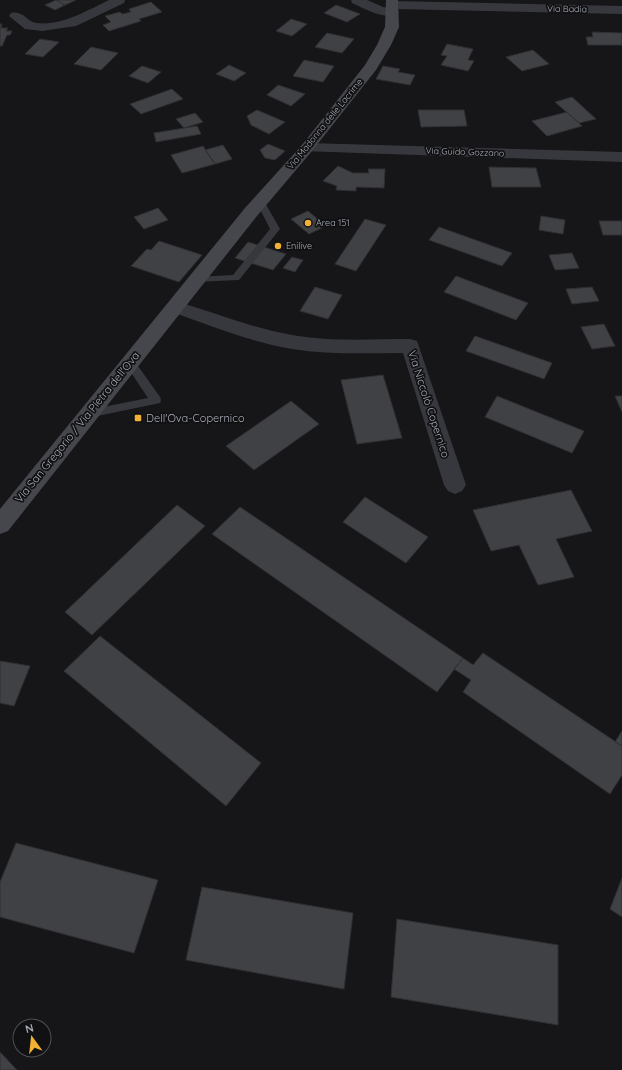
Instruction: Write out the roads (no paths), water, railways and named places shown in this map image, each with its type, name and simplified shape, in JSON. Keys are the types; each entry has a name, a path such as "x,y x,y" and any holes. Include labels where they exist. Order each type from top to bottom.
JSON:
{"main road":[{"name":"Via Madonna delle Lacrime","path":"176,307 260,201 307,148 371,67 384,45 392,26 392,6"},
{"name":"Via San Gregorio / Via Pietra dell'Ova","path":"0,525 135,355 176,307"}],"street":[{"path":"16,16 30,26 42,27 70,23 119,0"},
{"name":"Via Badia","path":"357,0 380,11 392,6 591,5 622,10"},
{"name":"Via Guido Gozzano","path":"307,148 622,157"},
{"name":"Via Niccolò Copernico","path":"176,307 262,335 292,342 341,346 410,346 455,485"}],"lane":[{"path":"197,280 236,278 275,229 260,201"},
{"path":"87,415 156,400 135,355"}],"place":[{"name":"Area 151","path":"308,223"},
{"name":"Enilive","path":"278,246"},
{"name":"Dell'Ova-Copernico","path":"138,418"}]}
